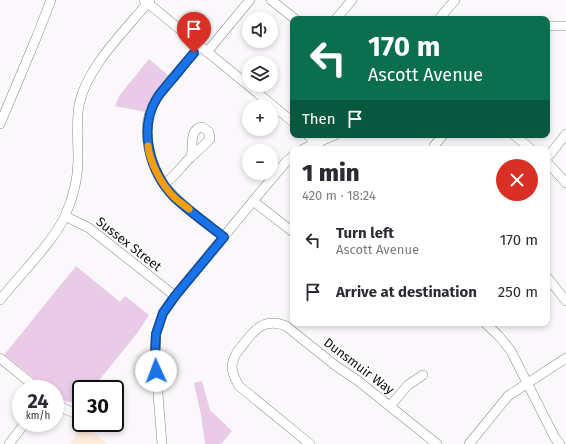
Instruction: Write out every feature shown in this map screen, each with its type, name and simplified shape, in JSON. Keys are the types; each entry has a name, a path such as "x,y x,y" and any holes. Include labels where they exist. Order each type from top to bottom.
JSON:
{"street":[{"path":"0,124 51,0"},
{"path":"224,237 174,196 164,184 154,166 149,150 147,134 150,116 156,98 250,0"},
{"path":"271,0 291,16"},
{"path":"339,16 352,0"},
{"path":"441,16 454,0"},
{"path":"0,300 52,237 65,216 76,183 78,160 77,124 82,95 94,69 147,1 203,49 290,120"},
{"path":"550,26 566,26"},
{"path":"550,154 566,134"},
{"path":"311,138 318,146 330,138"},
{"path":"434,146 441,138"},
{"path":"518,138 528,146"},
{"path":"164,184 173,178 194,152"},
{"path":"162,444 155,356 156,334 163,313 175,296 253,201 290,159"},
{"path":"550,165 566,182"},
{"path":"253,201 290,230"},
{"name":"Sussex Street","path":"65,216 89,228 175,296"},
{"path":"550,281 566,301"},
{"name":"Dunsmuir Way","path":"310,444 239,386 233,376 232,366 234,357 256,329 264,325 278,323 286,326 437,444"},
{"path":"488,326 499,336 511,351 554,438 560,444"},
{"path":"0,358 27,380"},
{"path":"469,444 508,396 566,358"},
{"path":"390,406 408,385 423,375"},
{"path":"9,444 18,432"}],"shaded area":[{"path":"149,59 169,76 153,96 146,112 115,106 119,96"},
{"path":"76,266 120,302 125,296 149,315 138,332 99,380 72,380 72,402 64,401 64,380 36,380 4,355"},
{"path":"202,381 210,410 232,431 221,444 205,444 201,415 194,383"},
{"path":"77,432 93,432 108,444 69,444 78,433"}],"slow traffic":[{"path":"148,146 154,166 164,184 174,196 189,209"}],"route":[{"path":"156,371 156,334 163,313 175,296 224,237 174,196 164,184 154,166 149,150 147,134 150,116 156,98 194,53"}]}
